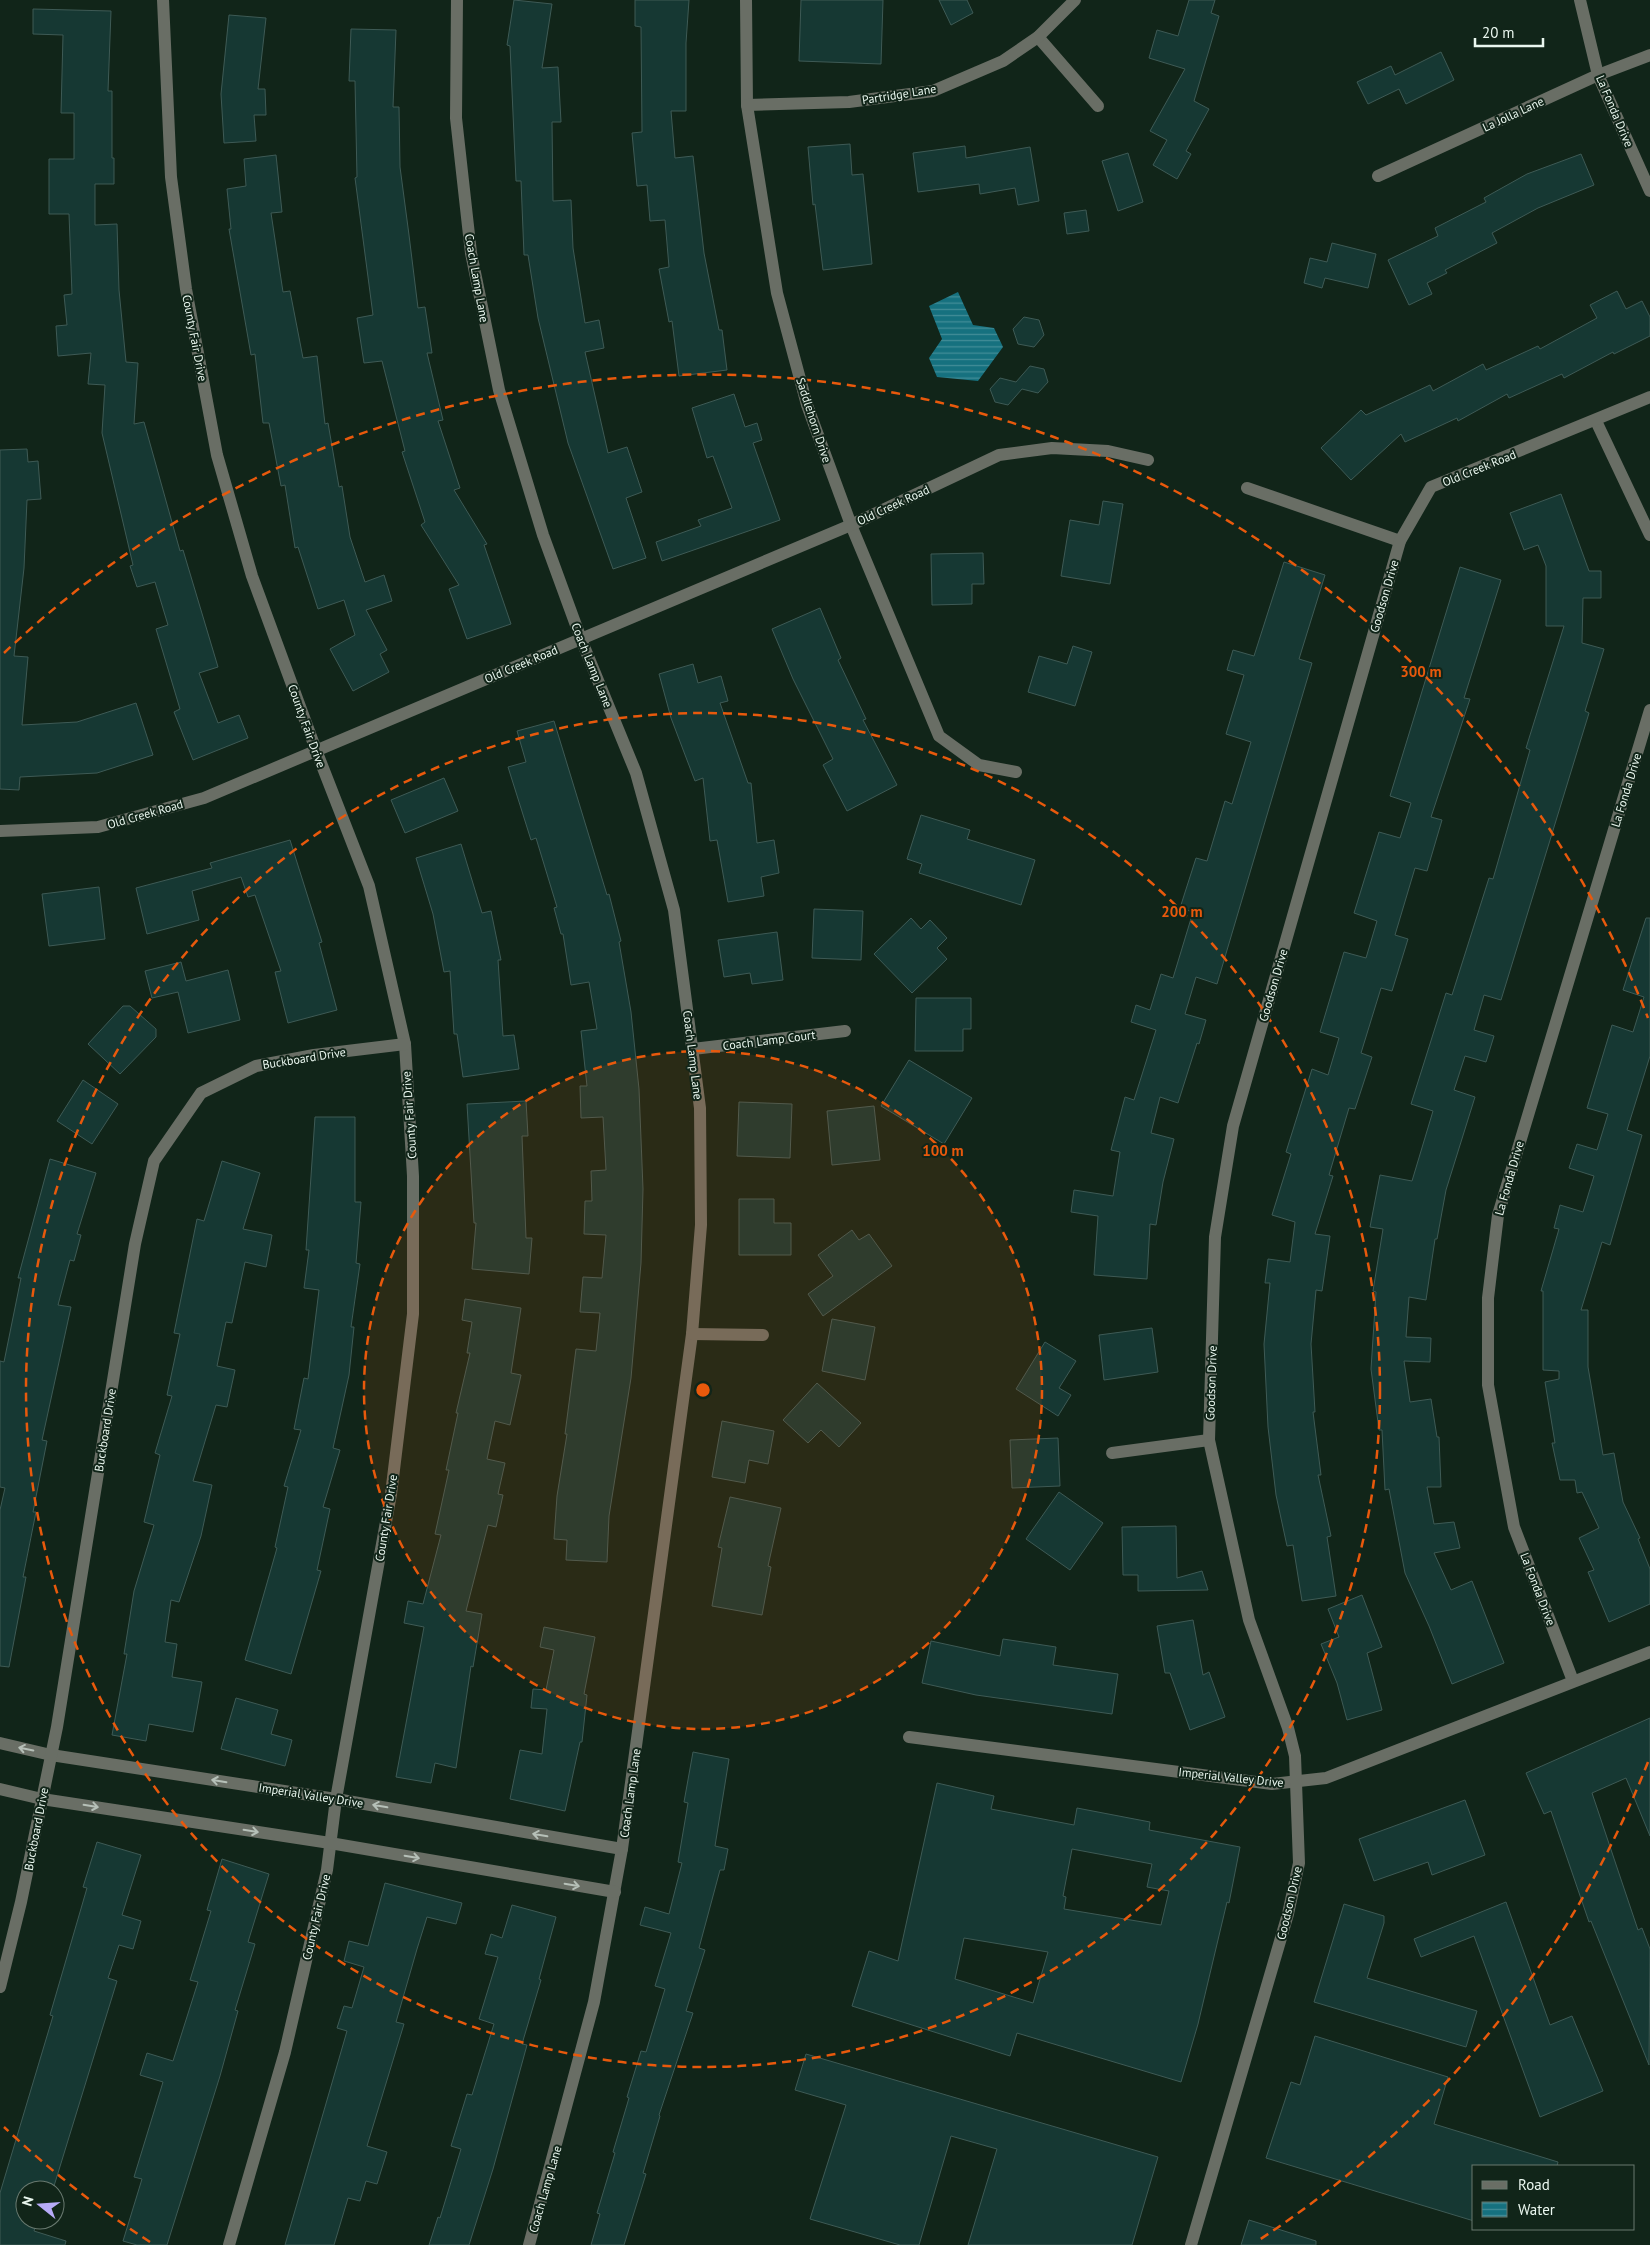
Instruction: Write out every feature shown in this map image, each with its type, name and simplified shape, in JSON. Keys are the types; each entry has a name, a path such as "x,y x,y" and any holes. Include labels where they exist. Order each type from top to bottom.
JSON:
{"street":[{"name":"County Fair Drive","path":"163,0 171,177 186,289 217,455 252,576 316,750 369,886 405,1044 413,1176 413,1314 391,1494 336,1799 327,1870 285,2052 229,2245"},
{"name":"Coach Lamp Lane","path":"457,0 456,118 471,253 499,390 543,535 581,640 636,773 674,910 700,1108 701,1225 692,1334 622,1850 594,2002 529,2245"},
{"name":"Saddlehorn Drive","path":"746,0 747,105 776,293 807,405 851,525 939,736 979,765 1016,772"},
{"name":"Partridge Lane","path":"747,105 849,102 933,91 1003,61 1038,37 1075,0"},
{"name":"La Fonda Drive","path":"1580,0 1598,75 1650,191"},
{"path":"1038,37 1098,106"},
{"name":"La Jolla Lane","path":"1378,176 1598,75 1650,55"},
{"name":"Old Creek Road","path":"1400,541 1431,487 1596,421 1650,397"},
{"path":"1596,421 1650,535"},
{"name":"Old Creek Road","path":"0,831 98,827 204,798 851,525 999,455 1052,448 1108,451 1148,460"},
{"path":"1247,488 1400,541"},
{"name":"Goodson Drive","path":"1190,2245 1288,1914 1299,1863 1295,1756 1288,1728 1249,1620 1209,1440 1215,1237 1233,1126 1400,541"},
{"name":"La Fonda Drive","path":"1573,1681 1514,1527 1488,1384 1488,1298 1498,1215 1650,710"},
{"name":"Coach Lamp Court","path":"693,1049 845,1031"},
{"name":"Buckboard Drive","path":"0,1987 22,1902 51,1755 135,1244 154,1161 201,1093 256,1066 314,1055 405,1044"},
{"path":"692,1334 764,1334"},
{"path":"1112,1453 1209,1440"},
{"name":"Imperial Valley Drive","path":"909,1737 1272,1784 1296,1783 1326,1778 1650,1652"},
{"name":"Imperial Valley Drive","path":"0,1744 51,1755 336,1799 622,1850"},
{"path":"0,1789 42,1799 330,1843 615,1892"}],"water":[{"path":"958,292 973,325 994,328 1003,347 978,381 937,377 929,358 942,339 929,306"}],"building":[{"path":"514,0 552,4 542,68 558,67 561,122 552,122 553,201 571,200 573,248 585,323 599,320 604,348 585,352 608,453 627,447 642,492 626,498 646,558 613,569 568,443 538,318 528,255 524,255 521,181 516,181 510,46 507,45"},
{"path":"635,0 689,0 686,43 686,111 671,111 675,158 693,156 704,253 719,330 722,330 727,370 679,376 672,321 669,322 659,269 669,267 665,220 650,221 647,185 637,186 632,133 642,132 641,27 635,26"},
{"path":"801,0 883,0 881,64 799,61"},
{"path":"939,0 967,0 973,13 951,25"},
{"path":"1189,0 1215,0 1211,13 1219,16 1194,101 1209,109 1186,151 1191,154 1177,179 1153,165 1167,140 1150,131 1185,69 1149,58 1157,30 1178,36"},
{"path":"33,9 111,11 108,91 112,91 114,184 95,184 95,225 117,224 119,290 126,362 138,363 134,424 144,422 180,551 183,550 218,667 199,673 218,723 239,715 248,738 193,760 174,712 180,709 156,629 168,625 155,582 137,587 130,566 133,565 102,433 105,385 88,384 91,353 58,356 56,326 67,325 64,295 72,294 69,214 49,214 49,159 74,159 74,113 61,113 63,35 33,34"},
{"path":"229,15 266,18 258,89 265,89 266,115 254,115 256,141 224,143 221,94"},
{"path":"351,29 396,30 393,107 399,107 400,167 418,308 425,307 432,353 427,353 443,420 438,421 460,488 454,490 487,544 484,545 511,624 467,639 449,589 459,585 421,525 425,522 402,452 405,451 382,361 364,363 357,318 373,315 355,178 357,177 355,81 349,81"},
{"path":"1441,52 1454,80 1406,104 1399,89 1368,104 1357,82 1391,66 1395,75"},
{"path":"850,144 852,175 863,174 872,264 823,270 815,204 813,205 808,147"},
{"path":"965,146 966,158 1030,147 1039,201 1018,205 1015,188 980,194 979,184 918,192 913,153"},
{"path":"1128,153 1143,202 1118,211 1102,161"},
{"path":"1581,154 1594,185 1538,208 1492,233 1497,243 1445,270 1447,273 1427,283 1432,294 1409,305 1388,260 1438,236 1435,228 1486,202 1484,198 1527,174"},
{"path":"276,155 282,212 271,213 283,292 290,291 303,358 317,356 325,424 328,423 339,487 342,486 350,537 365,582 384,575 392,601 366,610 387,650 380,654 389,672 353,691 330,649 355,635 344,600 318,609 298,547 295,548 285,485 281,486 269,423 263,423 255,354 251,355 229,229 231,229 227,189 246,186 244,159"},
{"path":"1086,210 1089,231 1067,234 1064,213"},
{"path":"1332,243 1376,254 1368,288 1325,278 1322,288 1304,283 1310,258 1327,262"},
{"path":"1617,291 1626,309 1642,301 1650,317 1650,336 1614,354 1613,352 1564,378 1562,374 1509,398 1507,394 1458,421 1457,418 1405,442 1401,434 1351,480 1321,448 1361,410 1366,415 1430,385 1433,391 1483,364 1486,370 1538,346 1540,349 1597,318 1590,305"},
{"path":"1024,317 1039,320 1044,335 1034,347 1018,344 1013,329"},
{"path":"1030,366 1044,369 1048,382 1038,393 1022,389 1008,405 995,402 990,389 1000,378 1016,382"},
{"path":"734,394 745,427 757,423 762,440 753,443 780,520 662,561 656,542 701,526 698,520 732,508 713,456 707,458 692,408"},
{"path":"27,449 28,462 38,461 41,499 27,500 24,568 14,656 28,657 22,725 77,722 136,703 153,755 97,773 20,777 19,790 0,789 0,450"},
{"path":"1561,494 1589,571 1601,571 1601,598 1583,598 1582,643 1604,649 1585,711 1589,713 1501,1000 1484,995 1474,1030 1494,1036 1486,1062 1465,1056 1454,1090 1475,1097 1446,1190 1437,1239 1435,1239 1426,1300 1409,1297 1406,1337 1431,1338 1430,1362 1404,1361 1410,1402 1431,1399 1437,1437 1439,1437 1441,1487 1427,1487 1434,1524 1454,1522 1460,1548 1434,1553 1451,1590 1472,1581 1504,1663 1452,1684 1405,1573 1389,1489 1385,1490 1382,1430 1379,1430 1371,1369 1376,1292 1373,1291 1383,1229 1370,1227 1380,1175 1412,1181 1433,1111 1411,1104 1446,993 1452,995 1489,878 1493,879 1530,750 1526,748 1564,626 1546,626 1546,566 1538,545 1524,550 1510,513"},
{"path":"1103,501 1123,504 1110,584 1061,576 1070,520 1099,525"},
{"path":"983,553 984,584 972,584 972,604 932,605 931,554"},
{"path":"1284,562 1325,575 1299,659 1312,663 1217,984 1196,977 1185,1014 1206,1020 1199,1044 1197,1043 1178,1103 1160,1097 1151,1133 1174,1139 1163,1182 1156,1225 1150,1224 1147,1279 1094,1275 1098,1216 1071,1212 1074,1190 1113,1196 1120,1152 1111,1150 1125,1097 1134,1100 1156,1030 1131,1022 1136,1005 1150,1010 1161,974 1173,978 1193,912 1180,908 1196,858 1207,861 1225,801 1232,804 1251,742 1226,734 1244,675 1227,670 1233,650 1254,656"},
{"path":"1460,567 1501,580 1464,698 1470,699 1431,817 1442,820 1427,871 1415,868 1395,935 1408,939 1392,991 1381,988 1361,1053 1372,1057 1355,1109 1349,1108 1329,1175 1333,1176 1315,1234 1330,1236 1322,1291 1316,1290 1311,1344 1315,1412 1313,1412 1321,1475 1318,1475 1331,1536 1327,1537 1336,1596 1302,1601 1293,1545 1287,1546 1276,1495 1268,1427 1264,1344 1270,1283 1265,1283 1268,1259 1290,1262 1295,1222 1272,1215 1291,1154 1286,1152 1312,1069 1328,1075 1339,1038 1320,1032 1344,952 1366,958 1377,921 1354,913 1379,832 1400,838 1411,803 1390,796"},
{"path":"820,608 841,658 838,660 866,719 863,720 897,785 847,811 823,765 833,759 793,679 772,629"},
{"path":"1073,646 1092,652 1075,706 1028,692 1039,656 1067,664"},
{"path":"693,664 698,683 721,676 728,701 720,703 748,783 751,783 757,843 774,840 779,873 761,877 764,896 728,902 717,840 710,841 703,778 695,781 671,718 659,674"},
{"path":"554,721 607,895 609,894 621,941 619,942 631,1012 639,1089 643,1189 641,1263 631,1378 609,1516 607,1562 566,1560 567,1540 554,1539 557,1496 567,1434 565,1434 576,1349 596,1351 600,1313 580,1312 583,1277 602,1278 606,1235 584,1234 585,1201 592,1201 591,1171 606,1170 603,1117 581,1118 580,1086 587,1086 581,1031 597,1029 589,982 571,985 563,934 561,934 554,908 557,907 536,838 531,840 508,767 526,762 517,731"},
{"path":"444,778 458,811 405,833 391,800"},
{"path":"921,815 970,830 967,839 1035,860 1021,905 919,873 922,864 907,859"},
{"path":"290,840 322,942 319,943 337,1010 288,1023 275,972 281,971 255,895 248,897 241,877 192,891 199,920 147,934 136,888 212,868 210,863"},
{"path":"461,844 482,913 491,911 501,960 498,960 503,1036 514,1035 519,1069 463,1077 457,1034 454,1034 450,971 444,972 433,914 416,858"},
{"path":"99,887 105,939 49,946 42,894"},
{"path":"814,909 863,911 861,960 812,958"},
{"path":"911,918 921,929 930,920 947,938 937,948 947,959 912,993 874,954"},
{"path":"1646,918 1650,918 1650,1056 1627,1130 1642,1135 1610,1245 1602,1242 1581,1310 1588,1310 1588,1367 1603,1455 1614,1453 1623,1502 1640,1538 1638,1539 1650,1569 1650,1604 1609,1622 1588,1572 1594,1570 1579,1538 1599,1528 1582,1492 1577,1493 1575,1480 1560,1480 1552,1443 1555,1443 1545,1382 1559,1379 1559,1371 1543,1370 1543,1291 1541,1291 1559,1229 1554,1228 1560,1205 1583,1212 1594,1176 1569,1168 1577,1144 1597,1150 1608,1114 1587,1108 1612,1025 1633,1032 1644,997 1623,990"},
{"path":"777,932 783,980 752,984 750,973 724,977 718,940"},
{"path":"181,962 186,981 228,970 240,1020 188,1033 178,992 152,998 145,971"},
{"path":"916,998 971,998 971,1029 963,1029 963,1051 915,1051"},
{"path":"123,1006 130,1006 156,1029 156,1037 120,1074 88,1044"},
{"path":"909,1060 972,1098 944,1144 881,1106"},
{"path":"83,1080 118,1104 92,1144 57,1121"},
{"path":"526,1101 528,1136 522,1136 526,1238 532,1238 529,1274 472,1269 476,1223 474,1223 467,1104"},
{"path":"739,1102 792,1104 790,1158 737,1156"},
{"path":"874,1106 880,1160 832,1165 827,1111"},
{"path":"315,1117 355,1117 355,1202 361,1202 356,1263 360,1264 351,1327 354,1327 349,1375 333,1448 340,1450 323,1507 330,1509 317,1570 321,1571 291,1674 245,1660 277,1548 275,1547 288,1487 284,1486 301,1430 294,1429 304,1378 308,1379 319,1290 304,1288 309,1250 306,1250"},
{"path":"50,1159 96,1173 77,1234 81,1235 74,1261 70,1260 58,1305 71,1307 42,1440 47,1441 33,1512 36,1512 23,1577 26,1577 9,1667 0,1666 0,1510 5,1488 0,1487 0,1361 4,1362 21,1278 18,1278"},
{"path":"222,1161 260,1173 243,1229 272,1235 266,1267 245,1262 232,1323 226,1322 217,1366 235,1370 227,1407 216,1405 193,1481 212,1485 201,1536 179,1602 171,1600 165,1642 177,1644 172,1677 202,1682 193,1732 149,1724 146,1741 112,1735 127,1654 124,1654 134,1591 154,1525 144,1522 160,1455 155,1453 172,1396 167,1395 180,1334 174,1333 197,1219 204,1221"},
{"path":"739,1199 774,1199 774,1223 791,1223 791,1255 739,1255"},
{"path":"852,1230 859,1240 869,1234 892,1266 823,1316 808,1294 833,1276 818,1255"},
{"path":"465,1299 521,1308 511,1373 521,1375 510,1425 495,1421 487,1459 505,1463 498,1494 503,1495 496,1527 488,1525 466,1611 482,1614 473,1667 471,1666 456,1768 435,1763 431,1783 396,1777 424,1627 404,1623 408,1601 423,1604 441,1535 435,1534 449,1470 446,1470 458,1413 456,1413 470,1353 467,1353 472,1322 462,1320"},
{"path":"832,1319 875,1327 865,1380 822,1371"},
{"path":"1152,1328 1158,1372 1104,1380 1099,1335"},
{"path":"1045,1342 1076,1361 1059,1388 1071,1395 1058,1416 1016,1389"},
{"path":"817,1383 861,1423 839,1447 821,1430 808,1443 783,1420"},
{"path":"722,1421 774,1431 768,1464 749,1460 745,1483 712,1477"},
{"path":"1058,1438 1060,1486 1012,1488 1010,1440"},
{"path":"1059,1492 1103,1523 1070,1570 1026,1539"},
{"path":"730,1497 781,1508 768,1566 771,1567 762,1615 712,1606 722,1548 718,1547"},
{"path":"1176,1526 1177,1578 1202,1571 1208,1590 1138,1591 1138,1575 1123,1575 1122,1527"},
{"path":"1362,1595 1382,1647 1367,1653 1382,1710 1347,1720 1337,1683 1321,1644 1339,1637 1328,1609"},
{"path":"1193,1620 1203,1675 1209,1672 1225,1717 1190,1730 1170,1673 1165,1673 1157,1626"},
{"path":"544,1627 595,1637 584,1694 587,1695 582,1742 580,1742 565,1811 510,1799 520,1750 542,1754 547,1709 531,1708 533,1689 546,1690 554,1650 540,1647"},
{"path":"1003,1639 1056,1647 1053,1665 1118,1674 1112,1714 976,1695 922,1683 931,1641 1000,1656"},
{"path":"236,1698 278,1710 271,1734 292,1740 285,1766 221,1749"},
{"path":"1650,1718 1650,1836 1626,1778 1592,1793 1638,1930 1642,1928 1650,1949 1649,2065 1591,1921 1589,1922 1551,1811 1544,1814 1526,1773"},
{"path":"693,1752 729,1759 715,1846 728,1849 724,1870 720,1870 699,1948 705,1950 686,2011 693,2013 659,2115 643,2173 646,2174 624,2245 591,2245 600,2214 597,2213 629,2098 627,2097 641,2051 646,2052 665,1989 655,1986 671,1933 640,1925 645,1907 669,1914 682,1863 678,1862 688,1803 684,1802"},
{"path":"937,1783 994,1796 991,1809 1074,1825 1077,1808 1150,1822 1149,1830 1240,1847 1229,1903 1227,1902 1198,2024 1181,2082 1017,2033 1010,2056 852,2006 869,1951 898,1961","holes":["1072,1849 1152,1864 1147,1887 1169,1891 1161,1925 1064,1909 1066,1897 1063,1896","964,1938 1048,1952 1033,2003 955,1979"]},
{"path":"1465,1800 1485,1855 1432,1875 1428,1862 1374,1881 1359,1839"},
{"path":"97,1842 141,1855 122,1915 141,1921 133,1949 119,1945 108,1978 117,1981 56,2180 15,2180 15,2230 34,2230 66,2241 65,2245 0,2245 0,2193 53,2016 50,2015 87,1888 83,1887"},
{"path":"222,1859 269,1874 248,1942 255,1944 235,2010 238,2011 220,2076 167,2245 137,2245 123,2241 142,2179 134,2177 163,2082 140,2075 147,2053 173,2061 198,1982 190,1980 211,1911 207,1910"},
{"path":"385,1883 462,1903 456,1924 427,1917 417,1949 396,2022 404,2024 367,2146 387,2152 377,2184 366,2181 360,2201 348,2198 334,2245 285,2245 347,2031 337,2028 344,2006 352,2008 364,1967 344,1961 349,1941 368,1946"},
{"path":"1506,1902 1550,2025 1572,2016 1603,2091 1540,2117 1474,1936 1421,1957 1414,1939"},
{"path":"1344,1904 1384,1916 1384,1923 1367,1978 1477,2011 1466,2047 1314,2002"},
{"path":"512,1905 556,1917 539,1979 541,1980 522,2044 527,2045 493,2169 469,2245 429,2245 438,2217 440,2218 461,2149 451,2146 467,2094 472,2095 494,2024 479,2019 498,1957 485,1954 491,1934 502,1938"},
{"path":"1315,2036 1448,2077 1434,2124 1558,2162 1557,2165 1472,2165 1472,2220 1266,2158 1291,2082 1300,2085"},
{"path":"806,2054 1158,2157 1132,2245 968,2245 997,2149 951,2136 919,2245 900,2245 810,2219 846,2105 795,2090"},
{"path":"1249,2220 1316,2241 1316,2245 1241,2245"}]}
